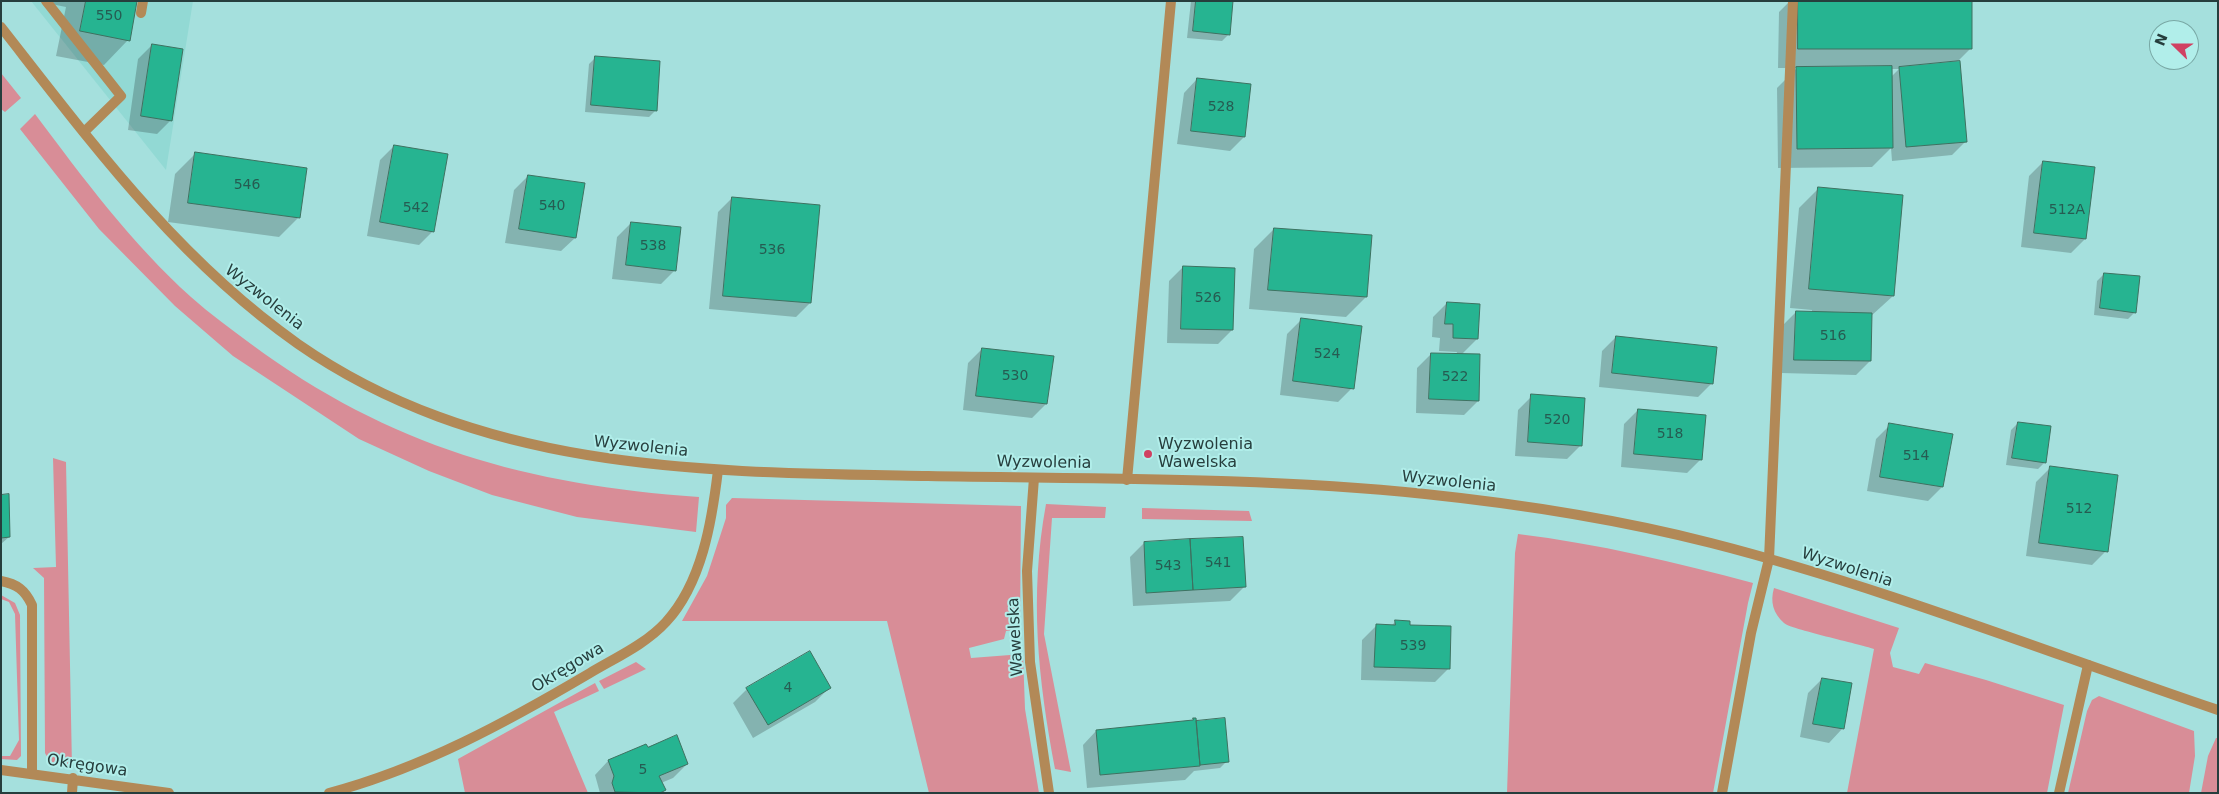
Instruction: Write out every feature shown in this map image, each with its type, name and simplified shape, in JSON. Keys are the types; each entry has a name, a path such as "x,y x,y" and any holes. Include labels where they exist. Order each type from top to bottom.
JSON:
{"street":[{"path":"46,1 121,96 84,132"},
{"path":"141,13 143,1"},
{"path":"1127,480 1171,1"},
{"path":"1722,793 1751,633 1769,559 1793,1"},
{"name":"Wyzwolenia","path":"1,27 5,38 157,220 213,276 302,346 367,384 434,415 522,443 633,464 718,470 1341,487 1482,501 1621,522 1769,559 2088,664 2218,710"},
{"name":"Okręgowa","path":"329,793 365,783 457,746 535,705 649,637 666,622 681,602 691,580 708,532 718,470"},
{"name":"Wawelska","path":"1034,478 1027,571 1030,662 1049,793"},
{"path":"1,581 14,585 26,592 32,605 32,773"},
{"path":"2059,793 2088,664"},
{"name":"Okręgowa","path":"1,770 73,778 169,793"},
{"path":"72,793 73,778"}],"shaded area":[{"path":"31,1 193,1 166,170"},
{"path":"1,73 21,98 5,112 1,109"},
{"path":"35,114 109,210 169,277 221,321 303,380 356,410 409,435 463,455 576,483 699,497 696,532 577,517 492,495 429,471 359,439 233,356 175,306 99,229 20,129"},
{"path":"53,458 66,462 72,767 53,763 45,753 44,578 33,568 56,567"},
{"path":"732,498 1021,506 1020,629 1006,631 1004,639 969,648 971,658 1023,654 1025,709 1039,793 929,793 887,621 682,621 707,576 726,518 726,505"},
{"path":"1046,504 1106,507 1105,518 1052,518 1044,634 1071,772 1055,769 1040,670 1037,605 1038,572"},
{"path":"1142,508 1249,511 1252,521 1142,519"},
{"path":"1518,534 1637,554 1753,583 1713,793 1507,793 1515,553"},
{"path":"1774,588 1899,628 1890,653 1893,667 1919,674 1925,663 2064,705 2047,793 1847,793 1874,649 1799,629 1784,623 1773,607"},
{"path":"1,595 15,603 20,615 21,756 17,760 1,759 1,756 10,756 19,740 15,614 9,602 1,599"},
{"path":"636,662 646,669 604,689 599,681"},
{"path":"595,683 599,691 554,712 588,793 465,793 458,759"},
{"path":"2099,696 2194,731 2195,756 2189,793 2068,793 2087,711 2092,700"},
{"path":"2216,738 2218,738 2218,793 2201,793 2208,756"}],"building":[{"path":"86,1 137,1 130,41 80,31"},
{"path":"1196,1 1233,1 1230,35 1193,31"},
{"path":"1798,1 1972,1 1972,49 1798,49"},
{"path":"152,44 183,49 172,121 141,116"},
{"path":"595,56 660,61 657,111 591,105"},
{"path":"1960,61 1967,142 1906,147 1899,67"},
{"path":"1892,66 1893,148 1797,149 1796,67"},
{"path":"1197,78 1251,84 1245,137 1191,131"},
{"path":"394,145 448,154 434,232 380,222"},
{"path":"195,152 307,168 300,218 188,203"},
{"path":"2043,161 2095,167 2086,239 2034,233"},
{"path":"528,175 585,183 576,238 519,229"},
{"path":"1818,187 1903,195 1894,296 1809,289"},
{"path":"732,197 820,205 811,303 723,296"},
{"path":"631,222 681,227 676,271 626,265"},
{"path":"1274,228 1372,235 1367,297 1268,290"},
{"path":"1183,266 1235,268 1233,330 1181,329"},
{"path":"2104,273 2140,276 2136,313 2100,308"},
{"path":"1447,302 1480,304 1478,339 1453,338 1453,324 1445,324"},
{"path":"1796,311 1872,313 1871,361 1794,360"},
{"path":"1301,318 1362,326 1354,389 1293,381"},
{"path":"1616,336 1717,347 1713,384 1612,373"},
{"path":"982,348 1054,356 1047,404 976,396"},
{"path":"1431,353 1480,354 1479,401 1429,399"},
{"path":"1531,394 1585,398 1582,446 1528,442"},
{"path":"1638,409 1706,415 1702,460 1634,454"},
{"path":"2018,422 2051,426 2046,463 2012,458"},
{"path":"1889,423 1953,434 1943,487 1880,477"},
{"path":"2050,466 2118,475 2108,552 2039,543"},
{"path":"9,494 10,537 1,538 1,495"},
{"path":"1243,537 1246,587 1193,590 1190,539"},
{"path":"1190,539 1193,590 1146,593 1144,542"},
{"path":"1395,620 1410,621 1410,625 1451,626 1450,669 1374,667 1376,624 1395,625"},
{"path":"810,651 831,688 768,725 746,688"},
{"path":"1822,678 1852,683 1844,729 1813,724"},
{"path":"1193,718 1196,718 1200,766 1100,775 1096,730 1193,720"},
{"path":"1225,718 1229,762 1200,765 1196,721"},
{"path":"677,735 688,764 659,776 666,790 660,793 615,792 612,783 614,776 608,760 646,744 648,747"}],"place":[{"name":"Wyzwolenia Wawelska","path":"1148,454"}]}
